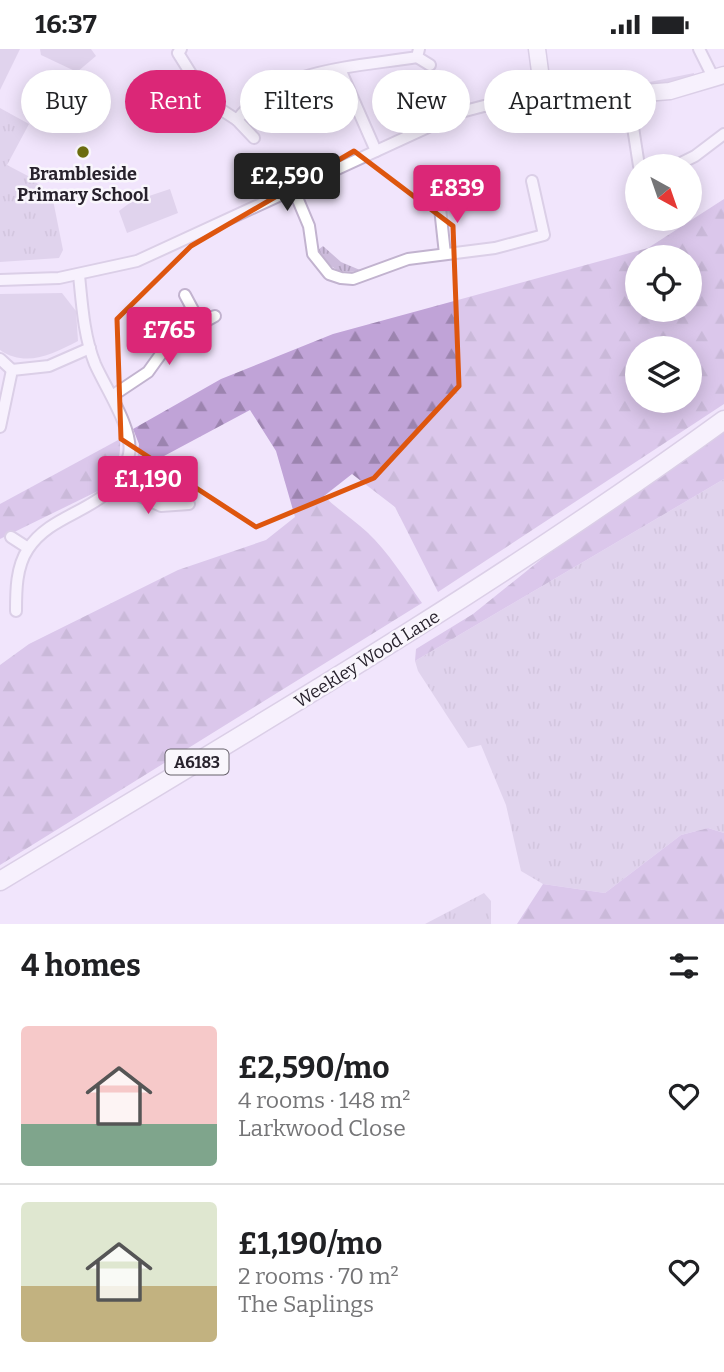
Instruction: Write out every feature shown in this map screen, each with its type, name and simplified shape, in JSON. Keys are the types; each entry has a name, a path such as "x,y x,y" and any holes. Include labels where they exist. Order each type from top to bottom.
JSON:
{"main road":[{"name":"Weekley Wood Lane","path":"0,881 394,644 560,536 724,420"}],"street":[{"path":"181,49 178,53 208,101 237,120 254,138"},
{"path":"537,49 540,70"},
{"path":"656,92 719,77 699,49"},
{"path":"237,120 248,106 279,85 418,53 430,65"},
{"path":"340,69 376,151"},
{"path":"0,280 35,280 79,275 137,261 461,111 484,106"},
{"path":"634,133 637,154"},
{"path":"693,154 724,134"},
{"path":"293,188 309,226 313,254 329,274 353,279 408,259 495,248 544,235 532,181"},
{"path":"439,199 445,254"},
{"path":"16,611 19,572 28,548 56,522 99,502 122,475 130,451 112,396 90,348 79,275"},
{"path":"185,295 200,323"},
{"path":"112,396 148,372 171,340 215,316"},
{"path":"0,359 12,370 49,366 90,348"},
{"path":"0,427 12,370"},
{"path":"115,484 161,506 190,504"},
{"path":"11,537 28,548"}],"highlighted area":[{"path":"354,151 453,226 459,386 374,478 256,527 121,439 117,319 191,246"}],"green space":[{"path":"0,49 20,49 0,90"},
{"path":"40,49 91,49 96,56 79,70 73,70 41,55"},
{"path":"694,73 694,77 659,86 656,86 656,81"},
{"path":"0,108 21,120 21,133 24,133 7,165 28,176 52,195 63,250 59,258 0,262"},
{"path":"170,189 178,213 127,233 119,211 131,202"},
{"path":"724,199 724,404 438,592 395,507 352,474 324,496 375,540 422,603 0,865 0,665 29,644 178,570 266,540 295,517 276,451 250,410 136,471 139,444 133,429 221,379 333,334 625,254 625,322 702,322 702,245 653,245 674,231 702,231 702,213"},
{"path":"323,246 341,262 360,270 347,272 335,269 321,256 318,250"},
{"path":"62,293 76,311 78,341 39,357 20,358 0,350 0,294"},
{"path":"724,431 724,479 415,661 416,649 473,614 549,553"},
{"path":"120,439 117,466 102,489 0,539 0,504"},
{"path":"724,479 724,833 708,828 681,835 605,893 543,884 521,871 506,805 481,745 468,748 418,671 415,661"},
{"path":"708,828 724,833 724,924 517,924 543,884 605,893 681,835"},
{"path":"484,893 491,901 491,924 425,924"}],"place":[{"name":"Brambleside Primary School","path":"83,152"}]}
